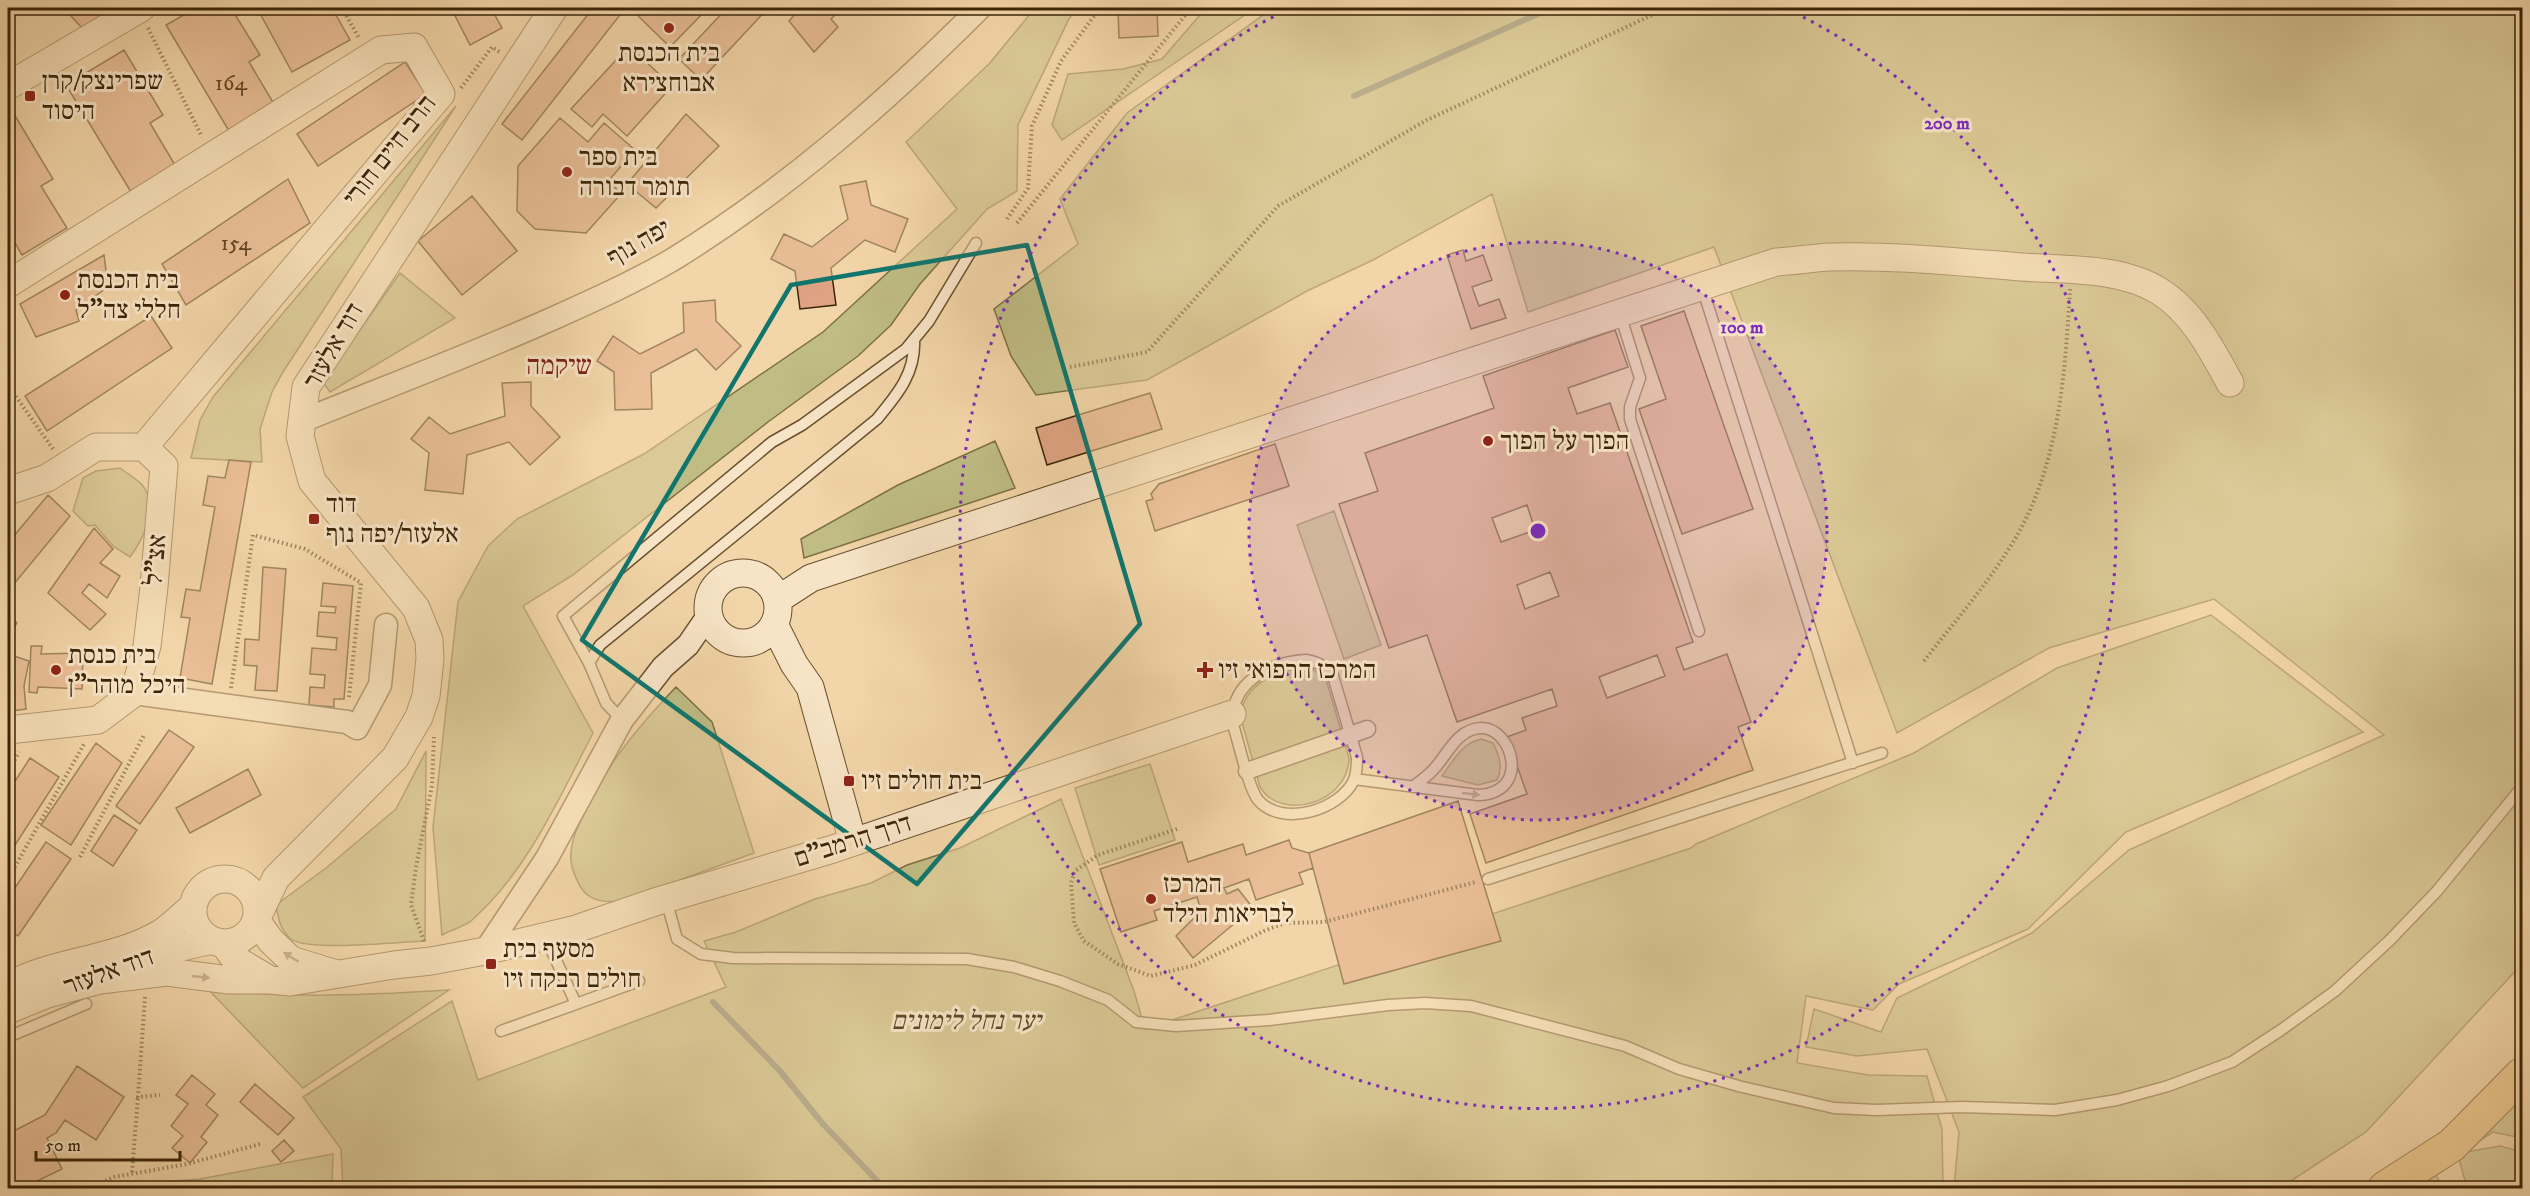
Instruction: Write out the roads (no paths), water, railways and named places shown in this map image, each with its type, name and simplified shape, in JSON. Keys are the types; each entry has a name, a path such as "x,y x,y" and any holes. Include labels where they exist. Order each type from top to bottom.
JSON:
{"highway":[{"path":"2385,1188 2452,1145 2523,1074"}],"street":[{"path":"8,86 140,8"},
{"name":"דוד אלעזר","path":"523,53 545,8"},
{"name":"דוד אלעזר","path":"256,920 276,878 346,810 395,758 419,717 426,696 430,659 429,640 416,608 312,481 300,436 306,387 554,8"},
{"name":"יפה נוף","path":"302,421 517,334 606,294 671,260 802,170 921,66 980,8"},
{"name":"הרב חיים חורי","path":"8,284 370,56 381,50 414,47 441,94 144,447"},
{"path":"843,845 810,687 794,664 772,601 753,574 741,573 729,576 719,582 711,592 708,604 713,625 734,643 754,642 762,638 772,601 811,578 1776,262 1830,257 1931,261 2072,270 2108,274 2138,281 2159,291 2179,307 2200,333 2230,383"},
{"path":"8,491 47,478 96,447 144,447"},
{"name":"אצ\"ל","path":"134,693 147,646 164,466 144,447"},
{"path":"8,730 98,720 134,693 347,722 357,728 380,685 386,625"},
{"path":"485,951 547,858 622,720 663,667 713,625"},
{"path":"754,642 794,664"},
{"name":"דרך הרמב\"ם","path":"217,942 235,959 270,980 290,982 485,951 576,929 843,845 1232,714"},
{"path":"1247,771 1367,729"},
{"name":"דוד אלעזר","path":"232,879 259,872 346,810"},
{"path":"221,879 232,879 243,884 251,892 257,909 256,920 251,931 243,938 217,942 198,928 193,906 202,887 221,879"},
{"name":"דוד אלעזר","path":"8,986 28,975 117,951 161,933 193,906"},
{"name":"דרך הרמב\"ם","path":"256,920 271,941 291,960 340,975"},
{"name":"דוד אלעזר","path":"8,1010 40,996 170,950 217,942"},
{"path":"40,996 100,980 167,972 229,980 270,980"},
{"path":"2452,1145 2523,1090"}],"lane":[{"path":"622,720 606,703 589,663 563,616 772,442 802,425 906,349 929,321 976,243"},
{"path":"1702,287 1853,763"},
{"path":"1620,314 1641,378 1630,407 1630,419 1699,631"},
{"path":"589,663 600,645 877,419 903,388 915,356 914,339"},
{"path":"1288,661 1317,662 1327,668 1333,676 1350,735 1357,757 1354,779 1348,789 1328,806 1310,811 1280,812 1259,801 1247,771 1232,714 1234,703 1243,688 1256,675 1288,661"},
{"path":"1354,779 1413,787 1478,795 1497,792 1510,780 1509,753 1504,741 1492,730 1481,728 1464,734 1454,741 1434,769 1413,787"},
{"path":"1488,879 1882,753"},
{"path":"660,901 676,939 701,954 733,958 967,959 1014,967 1060,981 1108,1000 1136,1022 1176,1026 1210,1025 1388,1005 1425,1003 1471,1006 1625,1046 1679,1069 1742,1087 1834,1108 1876,1110 1962,1107 2055,1110 2117,1100 2168,1086 2232,1062 2281,1030 2335,991 2390,939 2437,891 2523,787"},
{"path":"545,935 576,1004"},
{"path":"501,1031 639,981"},
{"path":"8,1037 86,1004"}],"waterway":[{"path":"1354,96 1551,8"},
{"path":"713,1002 779,1070 823,1124 884,1188"}],"place":[{"name":"בית הכנסת אבוחצירא","path":"669,28"},
{"name":"שפרינצק/קרן היסוד","path":"30,96"},
{"name":"בית ספר תומר דבורה","path":"567,172"},
{"name":"בית הכנסת חללי צה\"ל","path":"65,295"},
{"name":"הפוך על הפוך","path":"1488,441"},
{"name":"דוד אלעזר/יפה נוף","path":"314,519"},
{"name":"בית כנסת היכל מוהר\"ן","path":"56,670"},
{"name":"המרכז הרפואי זיו","path":"1205,670"},
{"name":"בית חולים זיו","path":"849,781"},
{"name":"המרכז לבריאות הילד","path":"1151,899"},
{"name":"מסעף בית חולים רבקה זיו","path":"491,964"}],"district":[{"name":"שיקמה","path":"559,366"}],"park label":[{"name":"יער נחל לימונים","path":"966,1021"}]}
